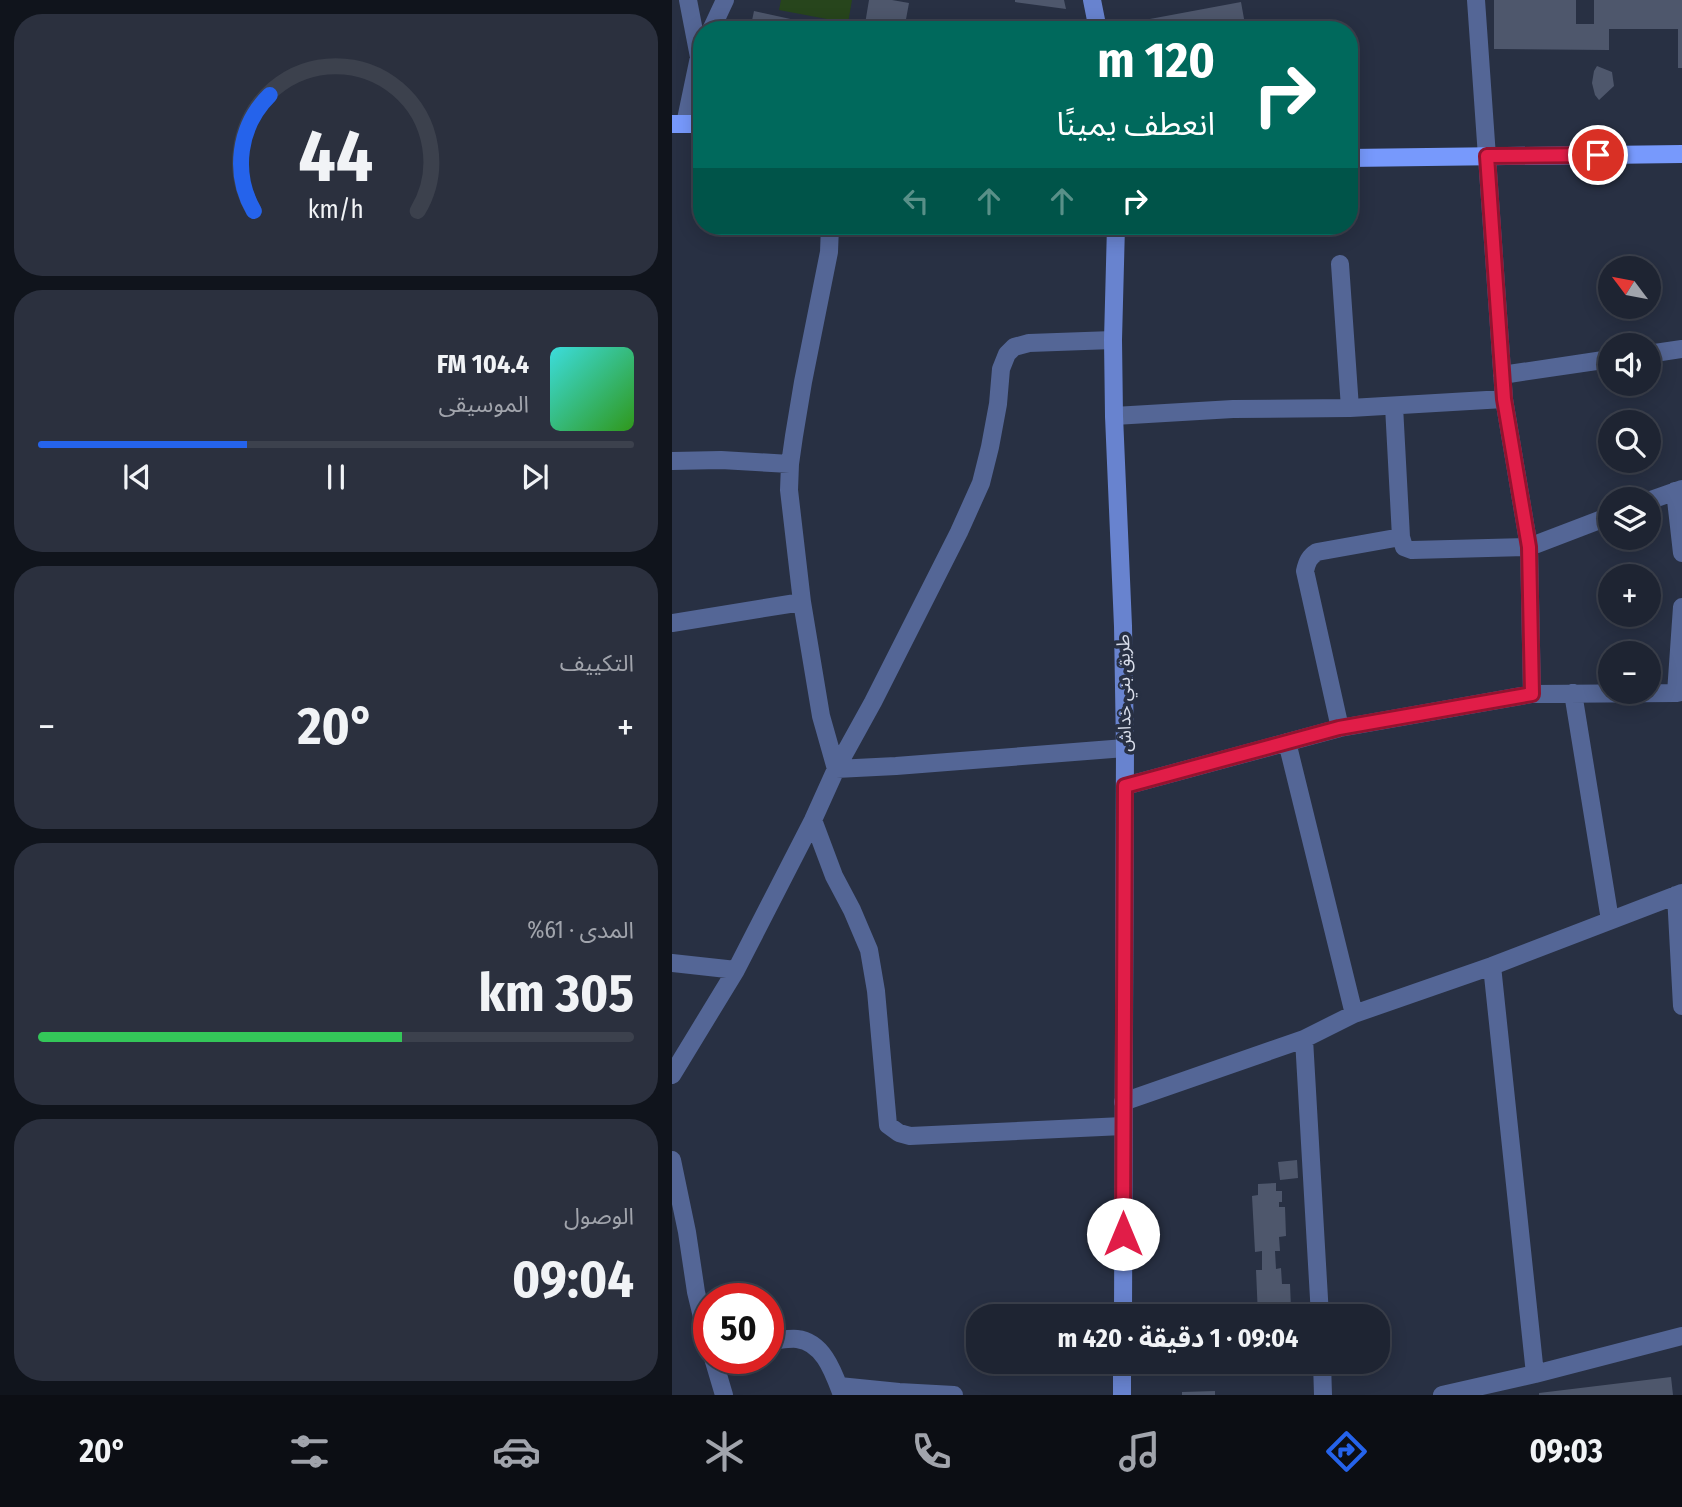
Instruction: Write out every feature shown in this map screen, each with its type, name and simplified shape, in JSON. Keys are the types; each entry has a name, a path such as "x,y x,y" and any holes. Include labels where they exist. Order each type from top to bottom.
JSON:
{"main road":[{"path":"1092,0 1096,21"},
{"path":"1358,158 1682,154"},
{"name":"طريق بني خداش","path":"1113,235 1114,416 1125,748 1122,1304"},
{"path":"1122,1374 1122,1395"}],"street":[{"path":"688,0 693,22"},
{"path":"715,21 725,0"},
{"path":"1476,0 1504,399 1529,547 1532,694"},
{"path":"686,124 693,89"},
{"path":"830,235 829,252 790,464 790,503 802,602 821,716 836,769"},
{"path":"1340,264 1350,408"},
{"path":"672,1075 736,970 959,532 981,483 992,436 1001,369 1007,354 1014,347 1028,343 1113,340"},
{"path":"1661,352 1682,349"},
{"path":"1502,375 1598,361"},
{"path":"1114,416 1233,409 1350,408 1504,399"},
{"path":"1394,406 1401,537 1404,547 1412,550 1529,547 1598,521"},
{"path":"672,461 721,460 790,464"},
{"path":"1661,496 1678,490 1682,553"},
{"path":"1339,728 1305,571 1307,562 1310,556 1317,552 1401,537"},
{"path":"672,622 802,602"},
{"path":"1125,786 1339,728 1532,694 1679,692 1682,607"},
{"path":"1573,693 1610,920"},
{"path":"1287,742 1354,1014"},
{"path":"836,769 1125,748"},
{"path":"813,820 834,876 869,950 876,991 888,1125 899,1133 910,1136 1123,1126"},
{"path":"1123,1102 1304,1039 1354,1014 1679,894 1682,1006"},
{"path":"672,963 736,970"},
{"path":"1492,965 1535,1374"},
{"path":"1304,1039 1319,1304"},
{"path":"672,1160 695,1283"},
{"path":"1442,1395 1682,1336"},
{"path":"784,1340 797,1339 810,1343 823,1353 841,1390 954,1395"},
{"path":"718,1374 724,1395"},
{"path":"1322,1374 1323,1395"}],"green space":[{"path":"781,0 852,0 848,21 779,10"}],"building":[{"path":"869,0 909,3 906,21 866,21"},
{"path":"1064,0 1066,9 1015,2"},
{"path":"1494,0 1576,0 1576,24 1594,24 1594,0 1682,0 1682,68 1678,68 1678,29 1609,29 1609,50 1494,49"},
{"path":"1241,2 1244,21 1139,21"},
{"path":"754,11 795,20 795,21 752,21"},
{"path":"1597,66 1612,72 1614,86 1599,100 1592,83"},
{"path":"1297,1160 1298,1178 1280,1180 1278,1162"},
{"path":"1276,1183 1276,1191 1282,1191 1279,1207 1285,1207 1286,1236 1279,1237 1280,1251 1275,1251 1276,1269 1281,1268 1282,1284 1290,1284 1291,1304 1257,1304 1256,1270 1262,1270 1262,1251 1255,1252 1252,1196 1258,1195 1258,1184"},
{"path":"1671,1377 1673,1395 1539,1395 1539,1393"},
{"path":"1215,1391 1215,1395 1182,1395 1182,1392"}],"route":[{"path":"1123,1234 1125,786 1339,728 1532,694 1529,547 1504,399 1487,156 1598,155"}]}
